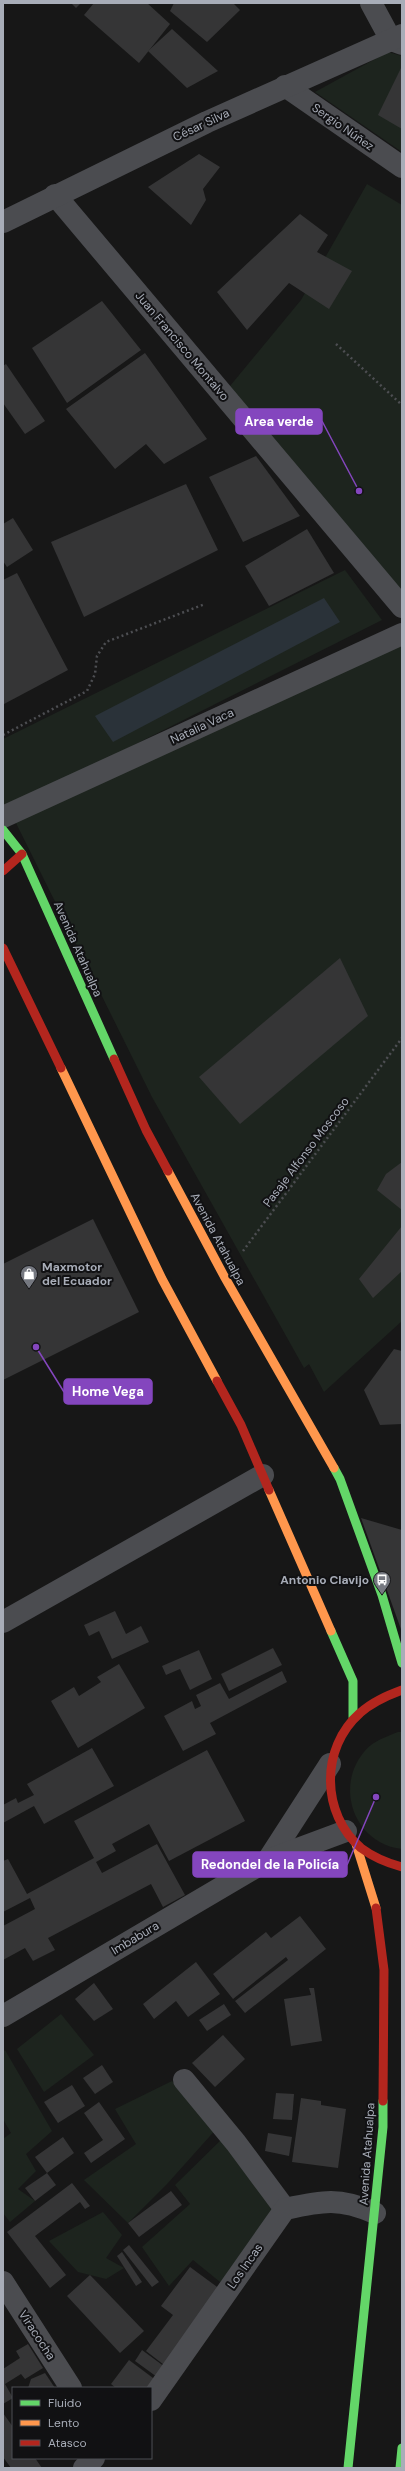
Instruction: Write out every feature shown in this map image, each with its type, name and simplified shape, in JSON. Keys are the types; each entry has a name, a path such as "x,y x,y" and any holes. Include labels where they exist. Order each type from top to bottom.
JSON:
{"main road":[{"name":"Avenida Atahualpa","path":"3,830 22,854 146,1130 224,1276 340,1479 382,1595 395,1645 402,1663"},
{"path":"3,871 22,854"},
{"path":"3,948 162,1279 241,1424 352,1681 353,1717"},
{"name":"Avenida Atahualpa","path":"348,2468 383,2127 384,1970 378,1914 351,1837 337,1816 330,1791 330,1764 338,1739 353,1717 370,1703 390,1693 402,1690"},
{"path":"351,1837 382,1861 402,1866"},
{"path":"400,2468 402,2448"}],"street":[{"path":"371,3 398,40"},
{"name":"César Silva","path":"3,222 55,195 285,86 398,40"},
{"name":"Sergio Núñez","path":"285,86 402,167"},
{"name":"Juan Francisco Montalvo","path":"55,195 402,607"},
{"name":"Natalia Vaca","path":"3,817 402,634"},
{"path":"3,1622 263,1475"},
{"name":"Imbabura","path":"268,1860 330,1764"},
{"name":"Imbabura","path":"3,2016 268,1860 351,1837"},
{"path":"184,2080 236,2143 285,2209 328,2201 352,2203 375,2213"},
{"name":"Los Incas","path":"152,2399 285,2209"},
{"name":"Viracocha","path":"3,2282 70,2387"},
{"path":"84,2468 93,2459"}],"path":[{"path":"336,344 402,405"},
{"path":"3,735 87,692 95,674 97,656 106,642 206,604"},
{"name":"Pasaje Alfonso Moscoso","path":"224,1276 402,1038"}],"shaded area":[{"path":"388,52 402,56 402,152 315,92"},
{"path":"367,184 402,205 402,595 230,386 301,300"},
{"path":"345,570 382,620 3,811 3,739"},
{"path":"324,598 340,622 113,742 95,716"},
{"path":"402,642 402,1321 324,1392 309,1364 304,1368 152,1097 14,819"},
{"path":"398,1732 402,1732 402,1849 386,1845 372,1837 361,1826 354,1812 350,1797 351,1782 355,1766 364,1752 375,1742"},
{"path":"61,2014 94,2055 44,2092 17,2049"},
{"path":"5,2050 52,2131 26,2154 36,2171 18,2189 35,2201 10,2222 3,2213 3,2139 11,2133 3,2119 3,2052"},
{"path":"172,2081 218,2127 167,2184 128,2223 84,2180 136,2144 115,2109"},
{"path":"225,2136 281,2197 225,2286 193,2260 169,2286 142,2247 190,2204 175,2185"},
{"path":"103,2212 122,2235 106,2258 124,2268 106,2279 78,2272 49,2241"}],"building":[{"path":"71,3 81,3 76,8"},
{"path":"94,3 147,3 170,24 139,63 84,15"},
{"path":"174,3 233,3 240,10 207,42 170,11"},
{"path":"172,29 218,71 187,88 148,51"},
{"path":"402,66 402,129 378,115"},
{"path":"199,154 220,167 203,189 206,200 191,225 148,187"},
{"path":"300,214 328,235 317,252 352,271 329,309 289,283 247,330 217,292"},
{"path":"102,301 141,350 67,403 32,348"},
{"path":"145,353 207,439 164,464 146,444 115,469 66,409"},
{"path":"6,364 45,421 25,434 3,403 3,366"},
{"path":"256,456 300,516 243,542 209,477"},
{"path":"186,484 218,550 84,617 51,542"},
{"path":"13,518 33,550 7,567 3,561 3,524"},
{"path":"307,529 334,573 269,606 245,566"},
{"path":"17,573 68,670 4,704 3,580"},
{"path":"340,958 368,1016 240,1124 199,1077"},
{"path":"402,1162 402,1210 377,1190 386,1174"},
{"path":"93,1219 139,1312 3,1380 3,1264"},
{"path":"402,1226 402,1271 373,1298 359,1279"},
{"path":"394,1349 402,1351 402,1424 380,1425 364,1390"},
{"path":"361,1518 402,1530 402,1632"},
{"path":"115,1611 126,1634 141,1626 149,1642 112,1659 99,1631 89,1636 84,1625"},
{"path":"273,1648 282,1665 229,1691 221,1674"},
{"path":"199,1650 212,1679 190,1690 180,1669 166,1675 162,1666"},
{"path":"119,1664 145,1708 78,1748 51,1701 74,1687 79,1696 101,1682 97,1677"},
{"path":"282,1671 287,1682 210,1723 216,1734 183,1751 164,1716 192,1701 195,1709 201,1706 196,1695 220,1683 229,1699"},
{"path":"92,1748 114,1786 44,1824 34,1806 3,1823 3,1805 16,1798 18,1803 34,1795 27,1784"},
{"path":"207,1750 245,1821 169,1861 149,1824 112,1844 116,1851 96,1862 102,1873 157,1844 185,1895 163,1907 151,1884 48,1938 55,1950 33,1961 25,1948 3,1960 3,1926 35,1909 30,1898 3,1912 3,1861 8,1859 27,1894 94,1858 74,1821"},
{"path":"300,1916 326,1949 245,2013 235,2001 288,1960 286,1957 233,1999 213,1974 266,1932 271,1938"},
{"path":"196,1962 220,1994 188,2017 176,2001 154,2019 143,2004"},
{"path":"94,1983 113,2009 94,2021 75,1999"},
{"path":"309,1988 314,1988 322,2041 291,2046 284,1999 311,1995"},
{"path":"224,2004 231,2015 207,2031 199,2020"},
{"path":"223,2035 245,2059 215,2087 192,2063"},
{"path":"102,2065 113,2082 95,2094 83,2078"},
{"path":"72,2085 85,2106 58,2123 44,2102"},
{"path":"276,2093 294,2094 292,2120 273,2119"},
{"path":"301,2098 321,2101 321,2105 346,2109 338,2168 292,2162"},
{"path":"99,2102 125,2139 91,2163 84,2153 103,2140 84,2113"},
{"path":"268,2133 292,2137 289,2156 265,2151"},
{"path":"63,2137 74,2153 47,2173 35,2157"},
{"path":"47,2173 56,2185 35,2201 25,2188"},
{"path":"72,2183 90,2206 85,2209 80,2202 35,2236 66,2275 50,2288 7,2232"},
{"path":"171,2191 182,2205 139,2237 128,2223"},
{"path":"129,2245 159,2282 152,2287 123,2250"},
{"path":"122,2252 142,2282 136,2286 117,2256"},
{"path":"190,2267 224,2292 168,2368 146,2351 173,2315 161,2306"},
{"path":"90,2275 144,2331 120,2353 67,2296"},
{"path":"28,2344 43,2368 25,2379 21,2374 5,2384 12,2399 3,2404 3,2369 20,2358 16,2351"},
{"path":"142,2350 165,2367 157,2377 135,2361"},
{"path":"129,2360 157,2381 152,2387 115,2387 111,2384"},
{"path":"45,2373 54,2387 28,2387 31,2379"},
{"path":"3,2413 12,2426 12,2459 36,2459 42,2468 11,2468 3,2457"}],"traffic: fast":[{"path":"3,830 22,854 114,1059"},
{"path":"334,1468 340,1479 382,1595 402,1663"},
{"path":"331,1631 353,1681 353,1717"},
{"path":"348,2468 383,2127 383,2101"},
{"path":"400,2468 402,2448"}],"traffic: slow":[{"path":"61,1068 162,1279 217,1381"},
{"path":"168,1171 224,1276 334,1468"},
{"path":"269,1490 331,1631"},
{"path":"356,1844 376,1908"}],"traffic: jam":[{"path":"3,871 22,854"},
{"path":"3,948 61,1068"},
{"path":"114,1059 146,1130 168,1171"},
{"path":"217,1381 241,1425 269,1490"},
{"path":"402,1690 374,1702 360,1713 347,1727 338,1744 332,1762 330,1781 338,1817 348,1834 361,1848 370,1854 386,1862 402,1867"},
{"path":"376,1908 384,1970 383,2101"}],"place":[{"name":"Area verde","path":"359,491"},
{"name":"Maxmotor del Ecuador","path":"29,1289"},
{"name":"Home Vega","path":"36,1347"},
{"name":"Antonio Clavijo","path":"382,1595"},
{"name":"Redondel de la Policía","path":"376,1797"}]}
